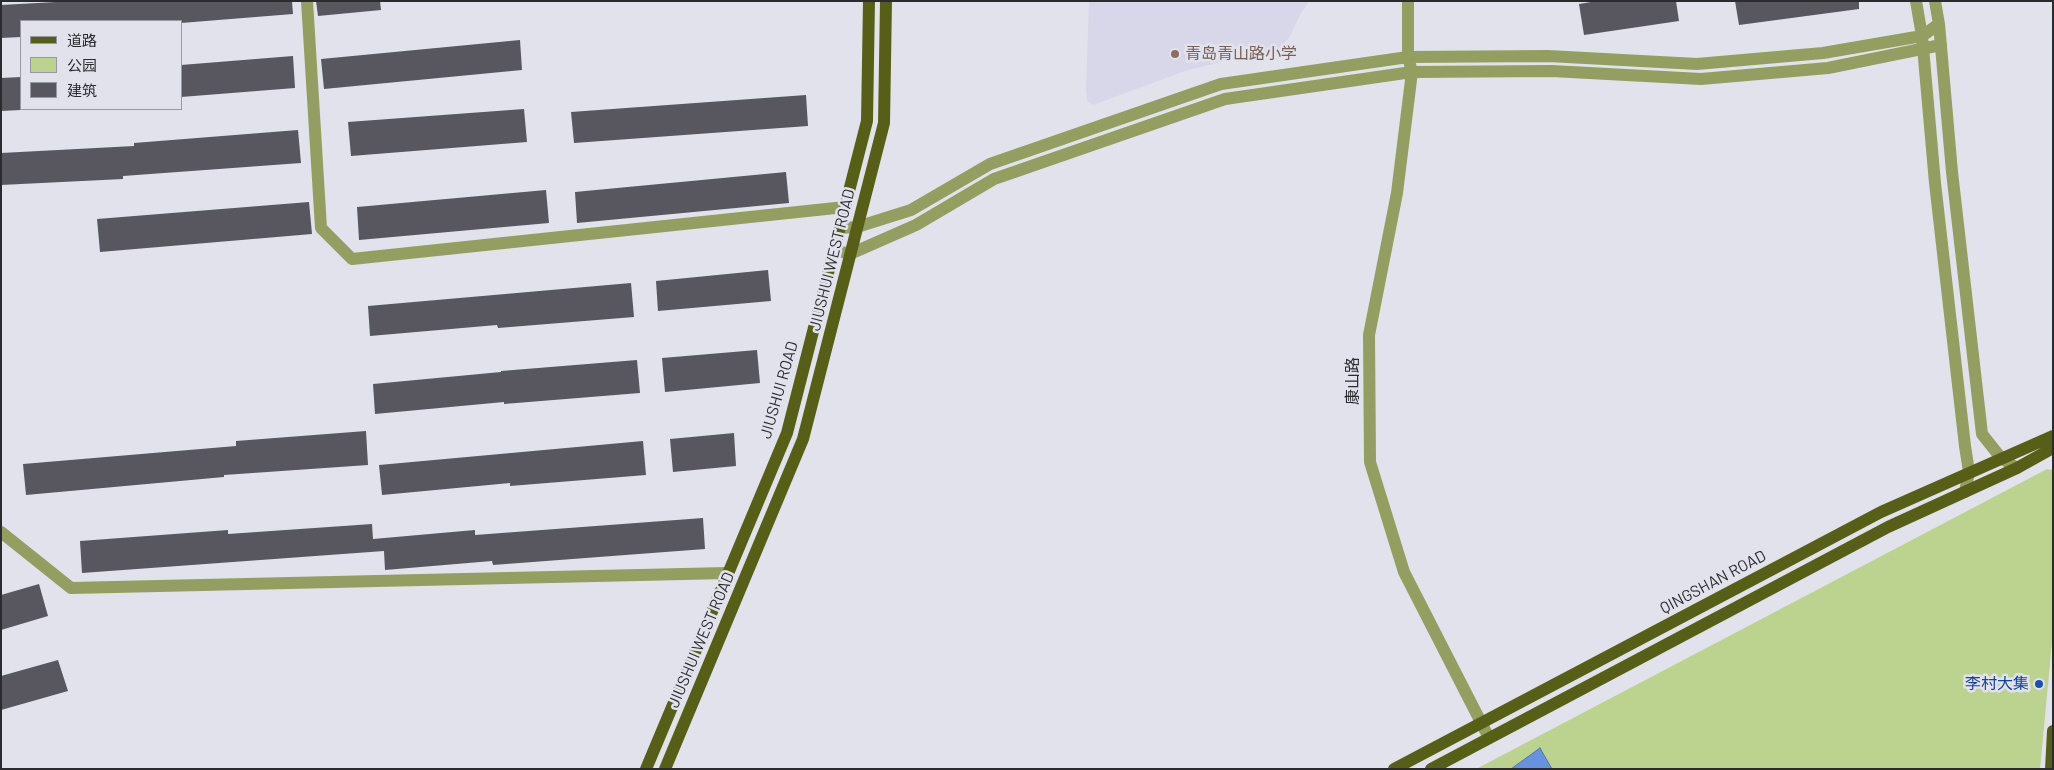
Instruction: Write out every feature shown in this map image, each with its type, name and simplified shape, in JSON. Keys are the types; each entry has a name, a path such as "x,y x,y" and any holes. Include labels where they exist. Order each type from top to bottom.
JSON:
{"main road":[{"name":"JIUSHUI ROAD","path":"646,769 787,434 867,121 869,1"},
{"name":"JIUSHUI WEST ROAD","path":"665,769 803,439 884,123 886,1"},
{"name":"QINGSHAN ROAD","path":"1394,769 1880,512 2053,436"},
{"name":"QINGSHAN ROAD","path":"1431,769 1888,527 2017,468 2052,449"},
{"path":"2050,769 2053,731"}],"street":[{"path":"307,1 321,228 352,259 845,207"},
{"name":"康山路","path":"1408,1 1408,57 1412,72 1397,193 1369,334 1370,462 1404,572 1489,738"},
{"path":"1916,1 1923,42 1936,193 1969,472 1965,492"},
{"path":"1935,1 1939,24 1952,172 1982,434 2001,458 2017,468"},
{"path":"834,250 850,254 916,225 994,179 1225,99 1412,72 1552,71 1701,79 1828,68 1923,42 1939,24"},
{"path":"840,228 857,227 911,210 990,164 1221,84 1408,57 1548,56 1697,64 1923,42 1941,46"},
{"path":"1,532 72,588 727,573"}],"shaded area":[{"name":"青岛青山路小学","path":"1089,1 1309,1 1289,38 1276,52 1250,55 1185,71 1093,105 1087,101 1086,88"}],"green space":[{"path":"2047,469 2053,470 2053,632 2040,769 1476,769"}],"water":[{"path":"1540,748 1552,769 1511,769"}],"building":[{"path":"74,1 292,1 293,14 182,23 182,20 20,20 20,37 1,38 1,5"},
{"path":"316,1 380,1 381,10 318,16"},
{"path":"1597,1 1676,1 1679,21 1584,35 1579,4"},
{"path":"1735,1 1859,1 1859,9 1739,25"},
{"path":"520,40 522,70 324,89 321,59"},
{"path":"293,56 295,88 182,97 182,65"},
{"path":"20,77 21,110 1,111 1,78"},
{"path":"806,95 808,126 574,143 571,112"},
{"path":"524,109 527,142 351,156 348,122"},
{"path":"298,130 301,163 123,176 123,179 1,185 1,153 134,146 134,143"},
{"path":"786,172 789,203 577,223 575,192"},
{"path":"546,190 549,223 359,240 357,207"},
{"path":"309,202 312,234 100,252 97,219"},
{"path":"768,270 771,301 658,311 656,281"},
{"path":"631,283 634,317 498,328 497,325 370,336 368,306"},
{"path":"757,350 760,383 665,392 662,358"},
{"path":"637,360 640,393 504,404 504,402 375,414 373,384"},
{"path":"366,431 368,465 224,475 224,477 26,495 23,464 236,446 236,441"},
{"path":"734,433 736,466 673,472 670,439"},
{"path":"643,441 646,475 510,486 510,483 382,495 379,465"},
{"path":"703,518 705,549 493,565 492,561 385,570 384,551 82,573 80,541 228,530 228,534 372,524 373,539 475,530 475,535"},
{"path":"39,584 48,616 1,630 1,595"},
{"path":"58,660 68,691 1,710 1,676"}],"place":[{"name":"青岛青山路小学","path":"1175,54"},
{"name":"李村大集","path":"2039,684"}]}
